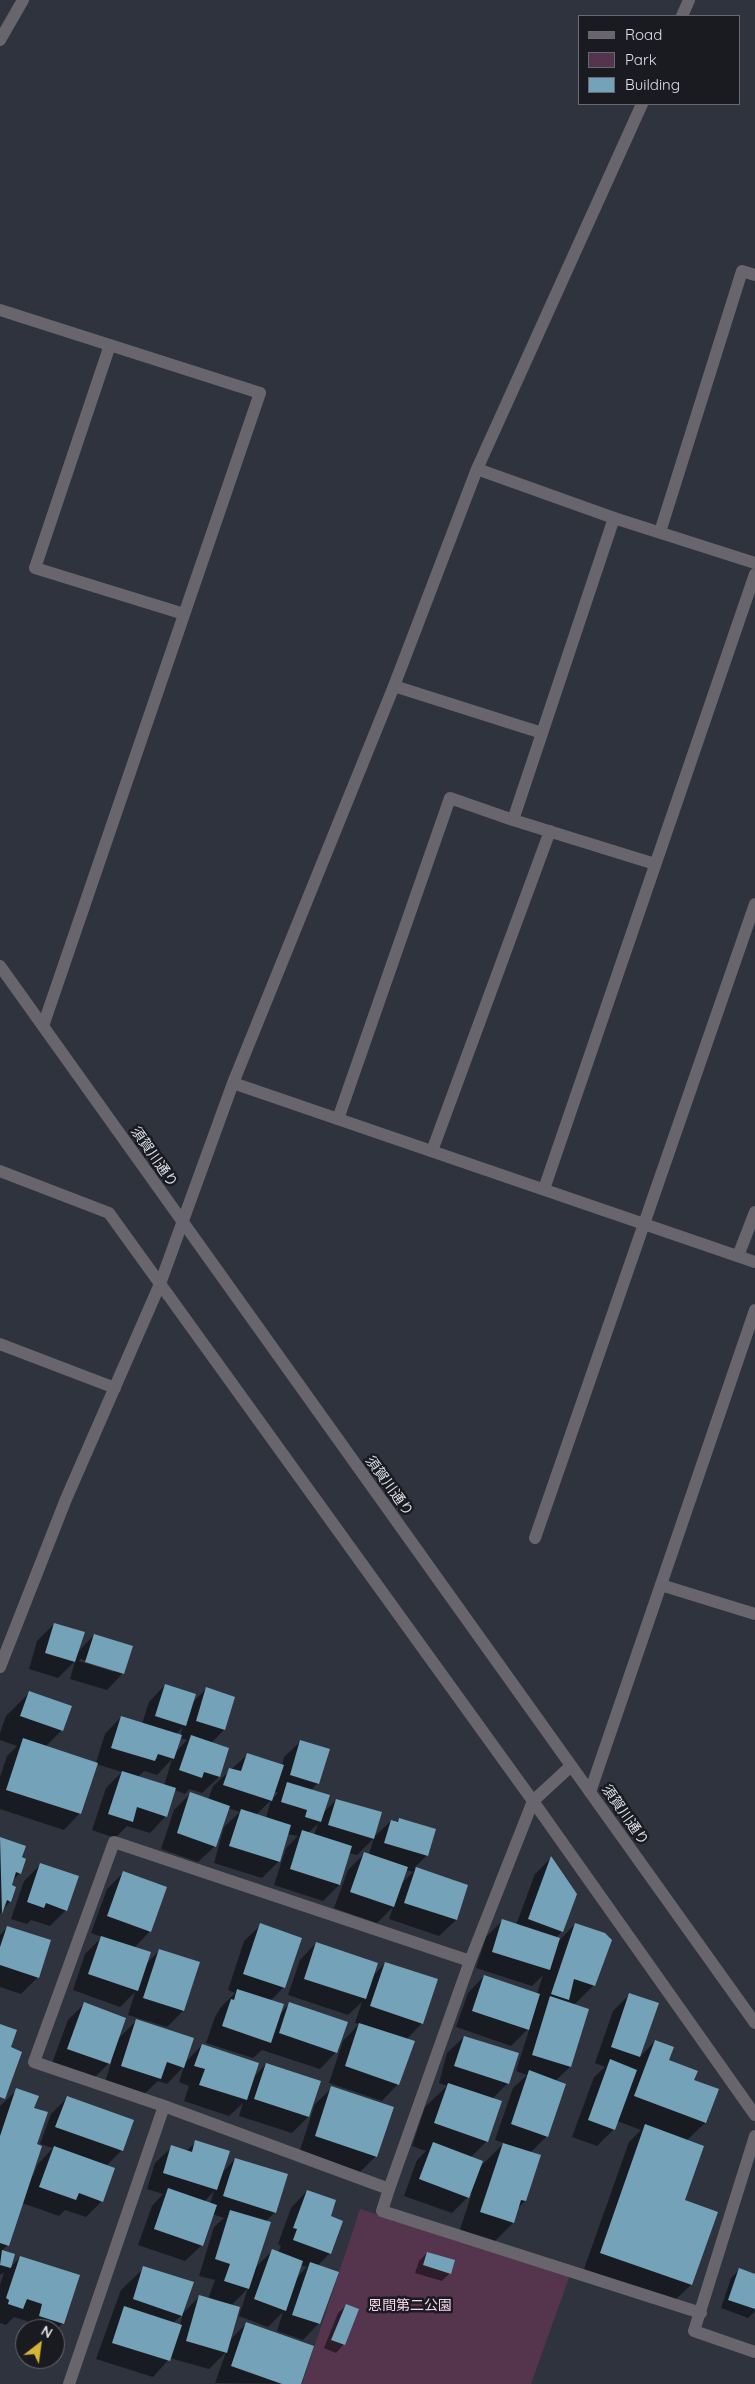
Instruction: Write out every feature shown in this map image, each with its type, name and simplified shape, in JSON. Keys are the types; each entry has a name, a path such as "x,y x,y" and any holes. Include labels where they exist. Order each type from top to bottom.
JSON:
{"street":[{"path":"0,40 23,0"},
{"path":"682,15 689,0"},
{"path":"0,1667 5,1641 160,1284 233,1083 394,686 477,469 642,105"},
{"path":"660,532 742,271 755,275"},
{"path":"0,310 260,393 43,1026"},
{"path":"110,346 35,568 184,614"},
{"path":"477,469 614,518 755,564"},
{"path":"513,820 614,518"},
{"path":"544,1189 755,574"},
{"path":"394,686 542,733"},
{"path":"338,1119 450,798 513,820 655,864"},
{"path":"432,1151 550,831"},
{"path":"535,1538 754,908"},
{"name":"須賀川通り","path":"0,966 755,2023"},
{"path":"233,1083 755,1262"},
{"path":"0,1171 109,1213 532,1801 755,2115"},
{"path":"738,1256 755,1212"},
{"path":"590,1792 755,1310"},
{"path":"0,1344 115,1388"},
{"path":"661,1585 755,1614"},
{"path":"571,1766 532,1801 470,1961 382,2212 701,2314"},
{"path":"389,2189 164,2106 34,2062 114,1842 470,1961"},
{"path":"69,2384 164,2106"},
{"path":"755,2136 701,2314 694,2331 755,2352"}],"green space":[{"name":"恩間第二公園","path":"360,2209 570,2275 531,2384 302,2384"}],"building":[{"path":"54,1623 85,1632 75,1662 45,1653"},
{"path":"94,1634 133,1646 124,1674 85,1662"},
{"path":"165,1684 196,1694 186,1726 155,1716"},
{"path":"206,1687 235,1697 225,1730 196,1721"},
{"path":"29,1691 72,1706 63,1731 20,1716"},
{"path":"121,1716 182,1735 174,1759 158,1754 155,1761 111,1748"},
{"path":"191,1735 229,1748 220,1777 204,1772 202,1778 179,1770"},
{"path":"23,1738 98,1763 81,1814 6,1790"},
{"path":"300,1740 330,1749 319,1784 290,1775"},
{"path":"247,1753 284,1765 272,1801 223,1785 229,1768 241,1771"},
{"path":"122,1771 176,1788 167,1817 137,1807 133,1822 108,1814"},
{"path":"287,1782 330,1795 321,1822 305,1817 307,1810 281,1802"},
{"path":"190,1792 230,1806 216,1847 177,1833"},
{"path":"336,1799 382,1812 374,1839 328,1825"},
{"path":"241,1809 291,1825 280,1862 229,1846"},
{"path":"399,1818 436,1829 428,1856 384,1843 391,1820 398,1822"},
{"path":"302,1830 352,1846 340,1885 290,1869"},
{"path":"0,1837 26,1846 22,1857 26,1859 21,1874 16,1872 12,1885 16,1887 11,1902 7,1900 2,1914"},
{"path":"364,1852 408,1867 394,1907 350,1892"},
{"path":"551,1856 577,1894 563,1932 528,1919"},
{"path":"40,1863 79,1876 67,1911 46,1903 44,1908 27,1902"},
{"path":"416,1867 468,1885 457,1920 404,1903"},
{"path":"123,1871 167,1887 151,1932 107,1916"},
{"path":"502,1919 560,1938 550,1970 492,1952"},
{"path":"260,1923 302,1938 285,1988 243,1974"},
{"path":"575,1923 605,1933 612,1940 595,1986 574,1979 569,2000 551,1994"},
{"path":"7,1926 51,1940 39,1978 0,1965 0,1947"},
{"path":"101,1936 151,1952 138,1991 88,1974"},
{"path":"316,1942 378,1963 366,1999 304,1979"},
{"path":"159,1949 200,1962 184,2011 143,1998"},
{"path":"385,1962 438,1979 423,2024 370,2006"},
{"path":"484,1975 540,1994 529,2030 472,2011"},
{"path":"237,1989 284,2004 271,2043 222,2026 231,1999 234,2000"},
{"path":"629,1993 659,2003 640,2057 611,2047"},
{"path":"550,1996 589,2009 571,2067 532,2055"},
{"path":"84,2002 126,2018 110,2064 67,2049"},
{"path":"289,2002 348,2022 337,2053 279,2033"},
{"path":"136,2019 194,2038 184,2068 167,2062 161,2079 121,2066"},
{"path":"359,2023 415,2041 399,2085 345,2066"},
{"path":"0,2024 17,2030 11,2047 22,2052 5,2099 0,2097"},
{"path":"464,2036 519,2053 509,2084 454,2066"},
{"path":"655,2040 674,2047 669,2060 698,2071 694,2080 719,2089 706,2123 634,2096"},
{"path":"202,2044 259,2063 247,2100 199,2085 205,2069 194,2066"},
{"path":"610,2059 637,2070 615,2130 588,2120"},
{"path":"266,2063 321,2081 309,2117 254,2099"},
{"path":"529,2070 566,2084 548,2137 511,2124"},
{"path":"448,2083 502,2101 488,2142 434,2123"},
{"path":"331,2086 394,2107 377,2157 315,2136"},
{"path":"16,2088 39,2096 34,2108 48,2112 37,2144 42,2146 9,2246 0,2243 0,2136"},
{"path":"67,2096 134,2120 123,2151 55,2127"},
{"path":"645,2124 704,2146 685,2200 718,2212 692,2285 600,2253"},
{"path":"195,2140 230,2151 217,2190 163,2173 171,2145 192,2152"},
{"path":"433,2142 483,2161 469,2198 419,2179"},
{"path":"503,2143 541,2155 526,2201 521,2200 514,2223 480,2212"},
{"path":"54,2146 115,2168 103,2202 79,2193 76,2200 39,2187"},
{"path":"235,2158 288,2174 276,2213 223,2196"},
{"path":"168,2188 217,2205 203,2246 154,2229"},
{"path":"307,2190 336,2200 331,2216 343,2221 331,2254 293,2240 297,2229 293,2228"},
{"path":"230,2210 271,2222 249,2289 224,2281 230,2264 215,2259"},
{"path":"272,2249 303,2261 286,2311 254,2299"},
{"path":"2,2250 15,2254 11,2268 0,2265"},
{"path":"427,2252 455,2260 451,2274 423,2265"},
{"path":"20,2256 80,2275 65,2321 65,2319 48,2319 39,2316 42,2304 27,2299 23,2309 8,2304 9,2300 6,2298"},
{"path":"310,2262 339,2272 320,2324 292,2315"},
{"path":"143,2266 194,2282 182,2316 133,2299"},
{"path":"739,2268 755,2274 755,2309 728,2300"},
{"path":"199,2295 240,2307 227,2353 186,2341"},
{"path":"346,2304 359,2309 345,2345 331,2340"},
{"path":"124,2306 182,2325 170,2361 112,2343"},
{"path":"246,2322 314,2346 301,2384 282,2384 231,2366"}]}
